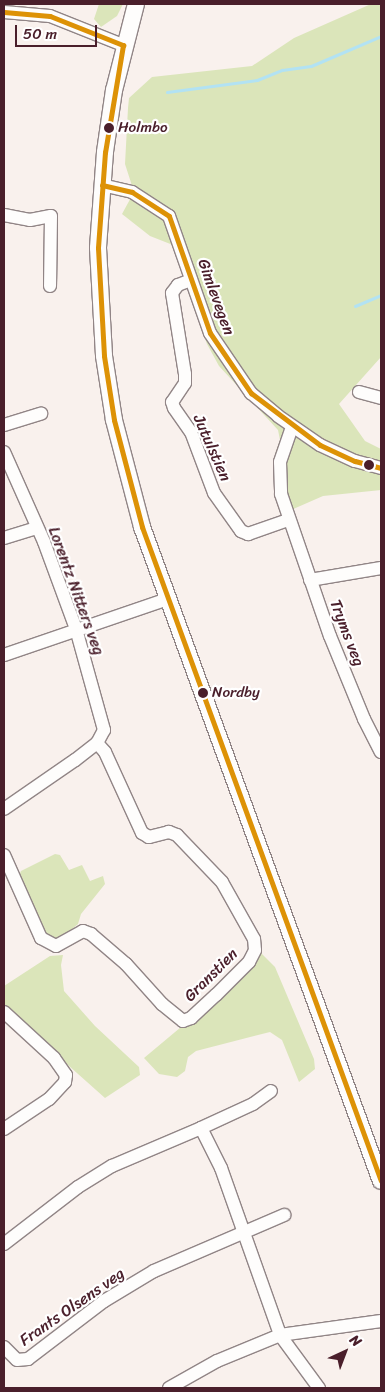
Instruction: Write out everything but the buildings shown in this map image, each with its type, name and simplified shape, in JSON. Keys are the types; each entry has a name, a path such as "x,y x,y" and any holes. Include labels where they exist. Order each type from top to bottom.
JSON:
{"main road":[{"path":"136,4 124,44 114,90 102,185 98,248 100,308 114,420 142,528 381,1181"}],"street":[{"path":"4,12 50,16 124,44"},
{"name":"Gimlevegen","path":"102,185 132,192 168,216 210,333 221,354 251,393 292,427 342,456 381,468"},
{"path":"4,215 30,220 51,216 50,286"},
{"name":"Jutulstien","path":"191,280 178,285 172,293 186,374 185,384 172,402 174,408 191,432 214,493 241,531 248,534 288,520"},
{"path":"359,392 381,398"},
{"path":"4,425 40,414"},
{"name":"Tryms veg","path":"292,427 284,447 279,477 288,520 364,719 381,752"},
{"name":"Lorentz Nitters veg","path":"4,452 76,629 103,721 104,730 98,743"},
{"path":"4,538 36,528"},
{"name":"Tryms veg","path":"310,580 381,568"},
{"path":"4,655 168,599"},
{"path":"4,809 98,743"},
{"name":"Granstien","path":"4,855 41,938 56,946 83,931 91,934 126,964 162,1004 183,1021 191,1018 249,962 255,950 254,939 222,882 177,835 169,832 149,837 142,833 105,752 98,743"},
{"path":"4,1012 54,1058 66,1075 65,1082 50,1099 4,1129"},
{"path":"4,1244 78,1187 112,1166 253,1104 271,1091"},
{"path":"201,1128 221,1168 280,1335 319,1388"},
{"name":"Frants Olsens veg","path":"4,1347 16,1360 28,1359 104,1301 154,1271 245,1234 284,1215"},
{"path":"169,1388 217,1361 280,1335 381,1321"}],"green space":[{"path":"99,4 123,4 117,16 101,27 94,19"},
{"path":"371,4 381,4 381,357 339,404 365,441 381,449 381,490 323,496 291,510 279,504 274,479 275,454 280,440 278,430 219,366 207,344 195,310 183,249 150,236 122,214 134,192 125,164 129,98 152,77 252,66 294,38"},
{"path":"55,854 60,855 69,870 82,865 90,881 103,876 105,884 81,914 78,924 59,940 42,933 18,878 21,871"},
{"path":"253,945 275,967 314,1059 315,1069 299,1082 282,1040 270,1032 196,1051 188,1057 185,1071 177,1077 159,1074 144,1058 193,1017 236,973"},
{"path":"63,955 61,965 64,991 95,1026 139,1067 140,1075 105,1098 4,1008 4,986 50,956"}],"waterway":[{"path":"167,92 257,80 282,70 311,66 381,36"},
{"path":"355,306 381,295"}],"transit line":[{"path":"4,12 50,16 123,45 105,152 98,248 104,356 114,420 142,527 381,1181"},
{"path":"102,185 132,192 169,216 210,333 251,393 320,445 355,461 381,468"}],"place":[{"name":"Holmbo","path":"109,128"},
{"name":"Nordby","path":"203,693"}]}
